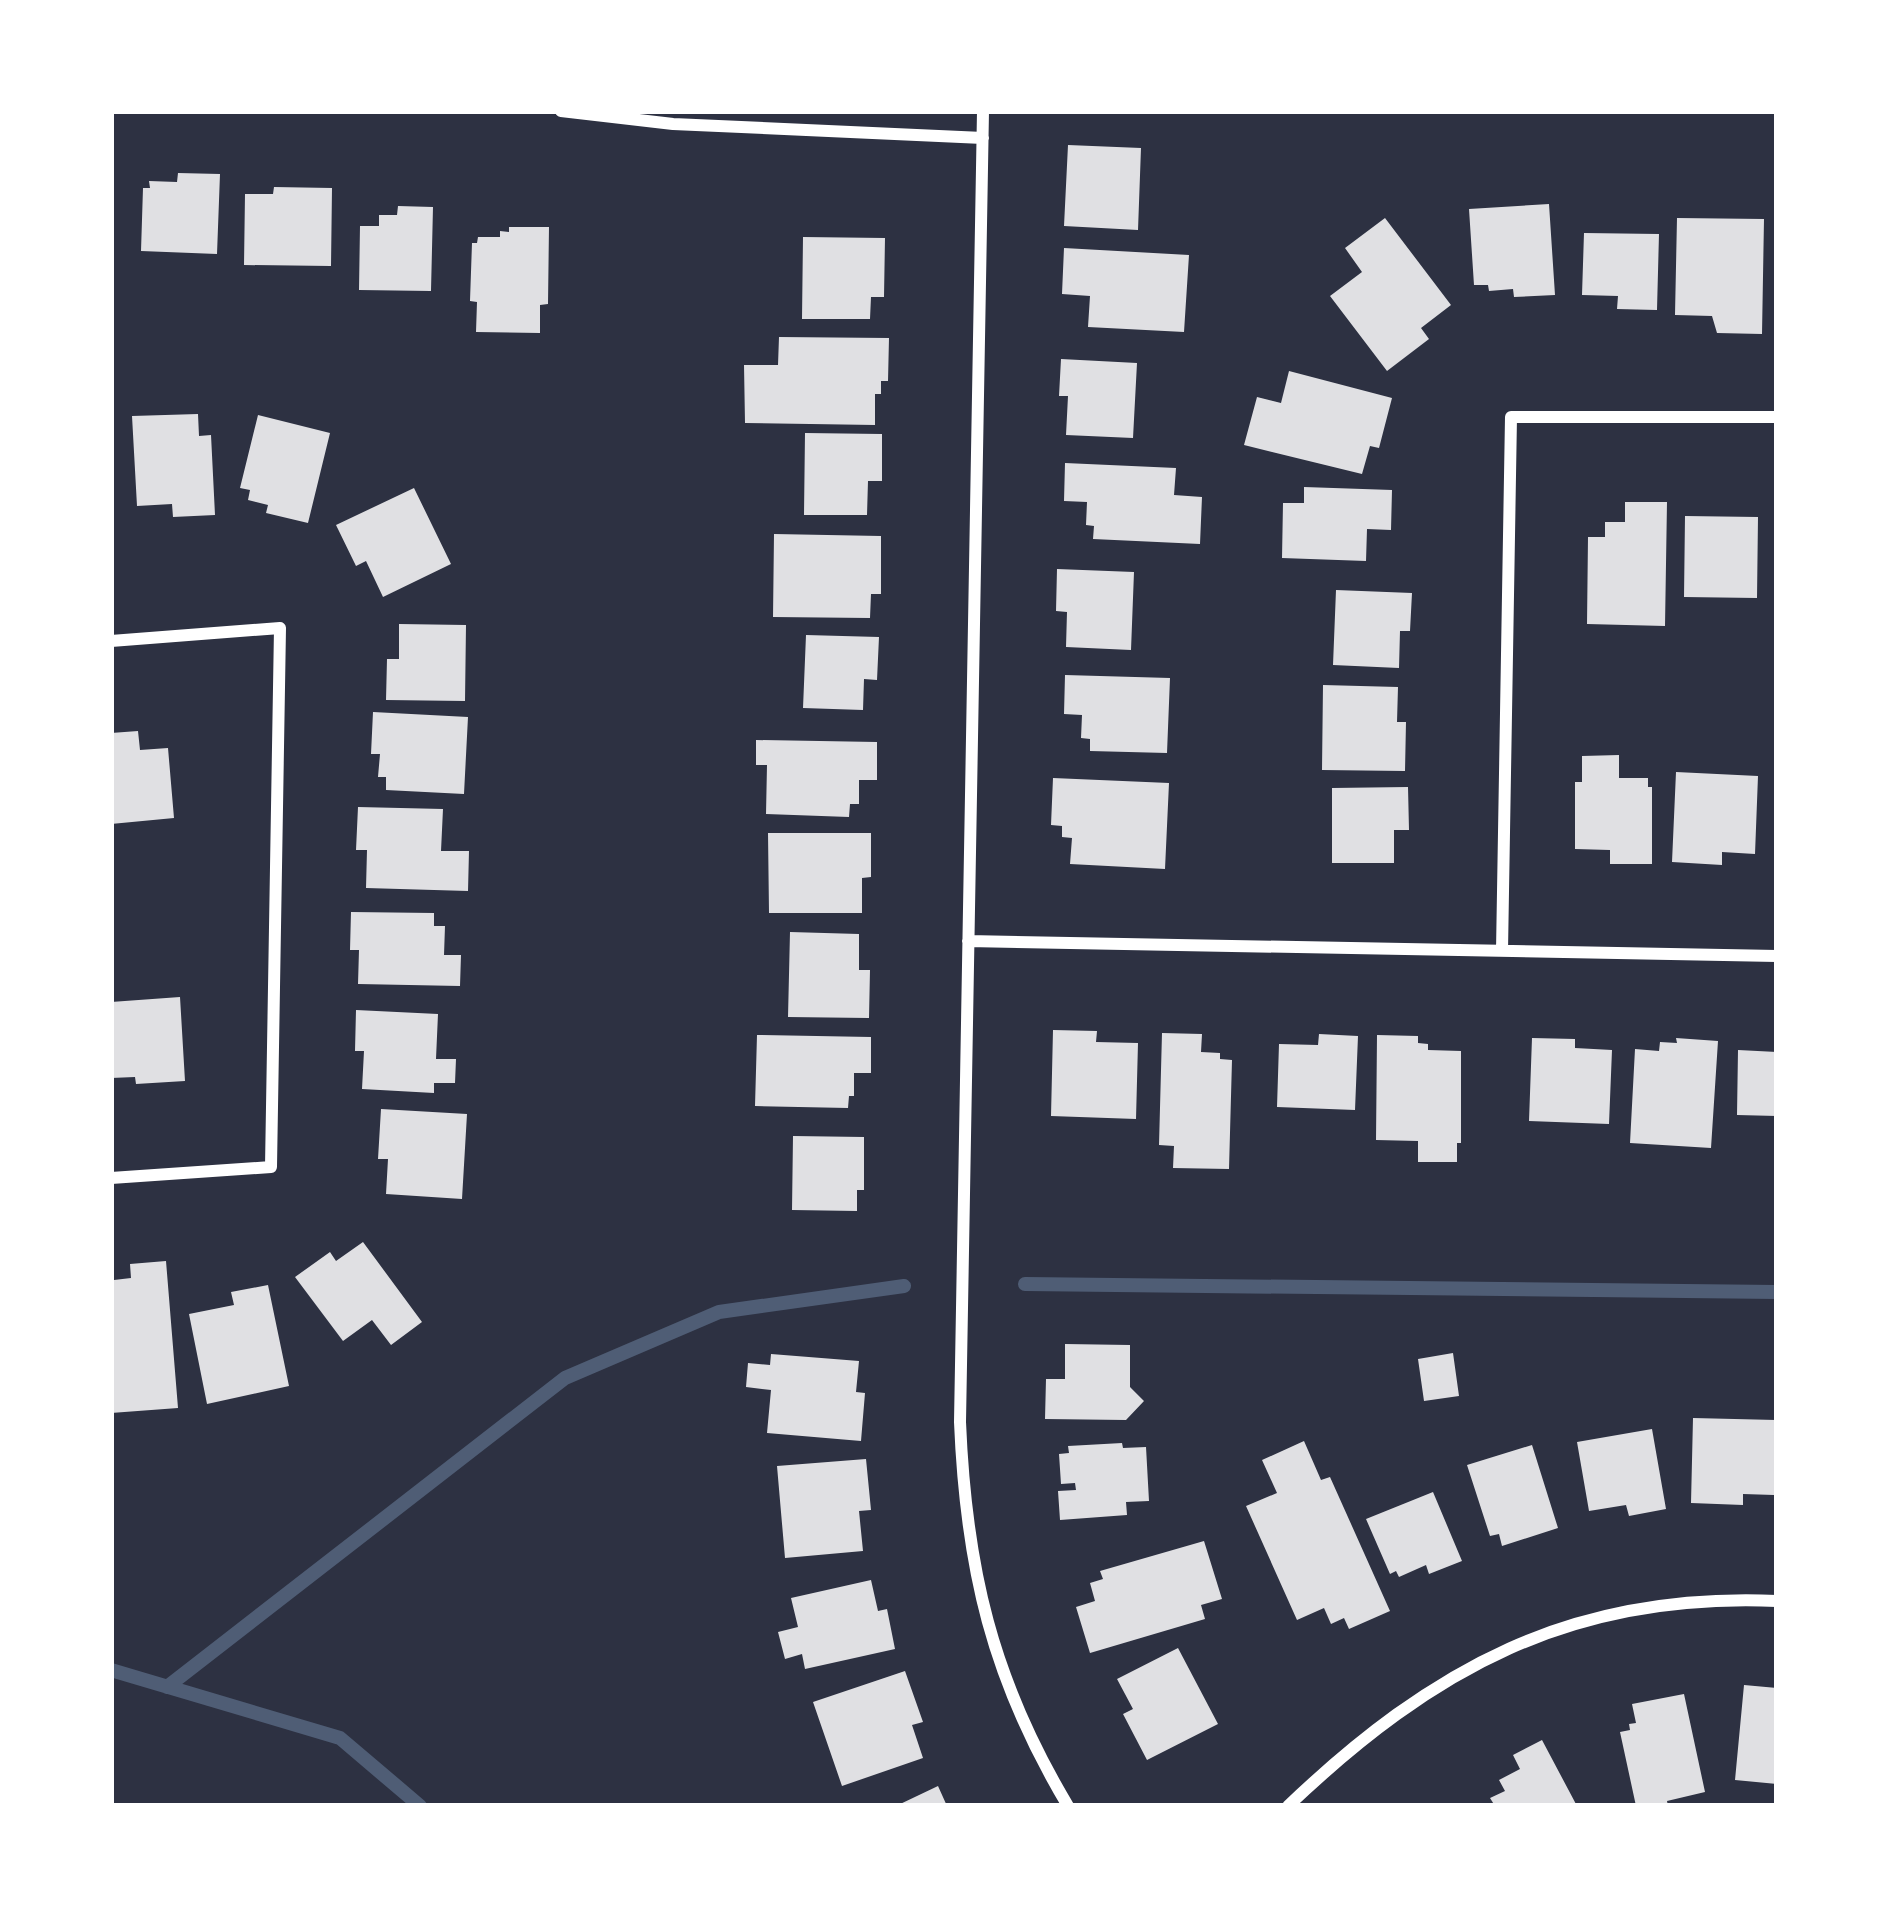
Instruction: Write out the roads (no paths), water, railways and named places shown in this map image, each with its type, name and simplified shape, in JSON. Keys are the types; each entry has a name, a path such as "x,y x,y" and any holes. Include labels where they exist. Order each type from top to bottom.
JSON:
{"street":[{"path":"561,111 673,124 983,138"},
{"path":"983,111 960,1422 963,1493 975,1578 997,1659 1031,1744 1068,1806"},
{"path":"1502,951 1511,417 1777,417"},
{"path":"111,641 280,628 271,1167 111,1178"},
{"path":"968,940 1777,956"},
{"path":"1288,1806 1353,1745 1418,1698 1522,1641 1615,1612 1663,1604 1777,1601"}],"waterway":[{"path":"1025,1284 1777,1292"},
{"path":"167,1687 565,1378 719,1312 904,1286"},
{"path":"111,1670 340,1738 420,1806"}]}
